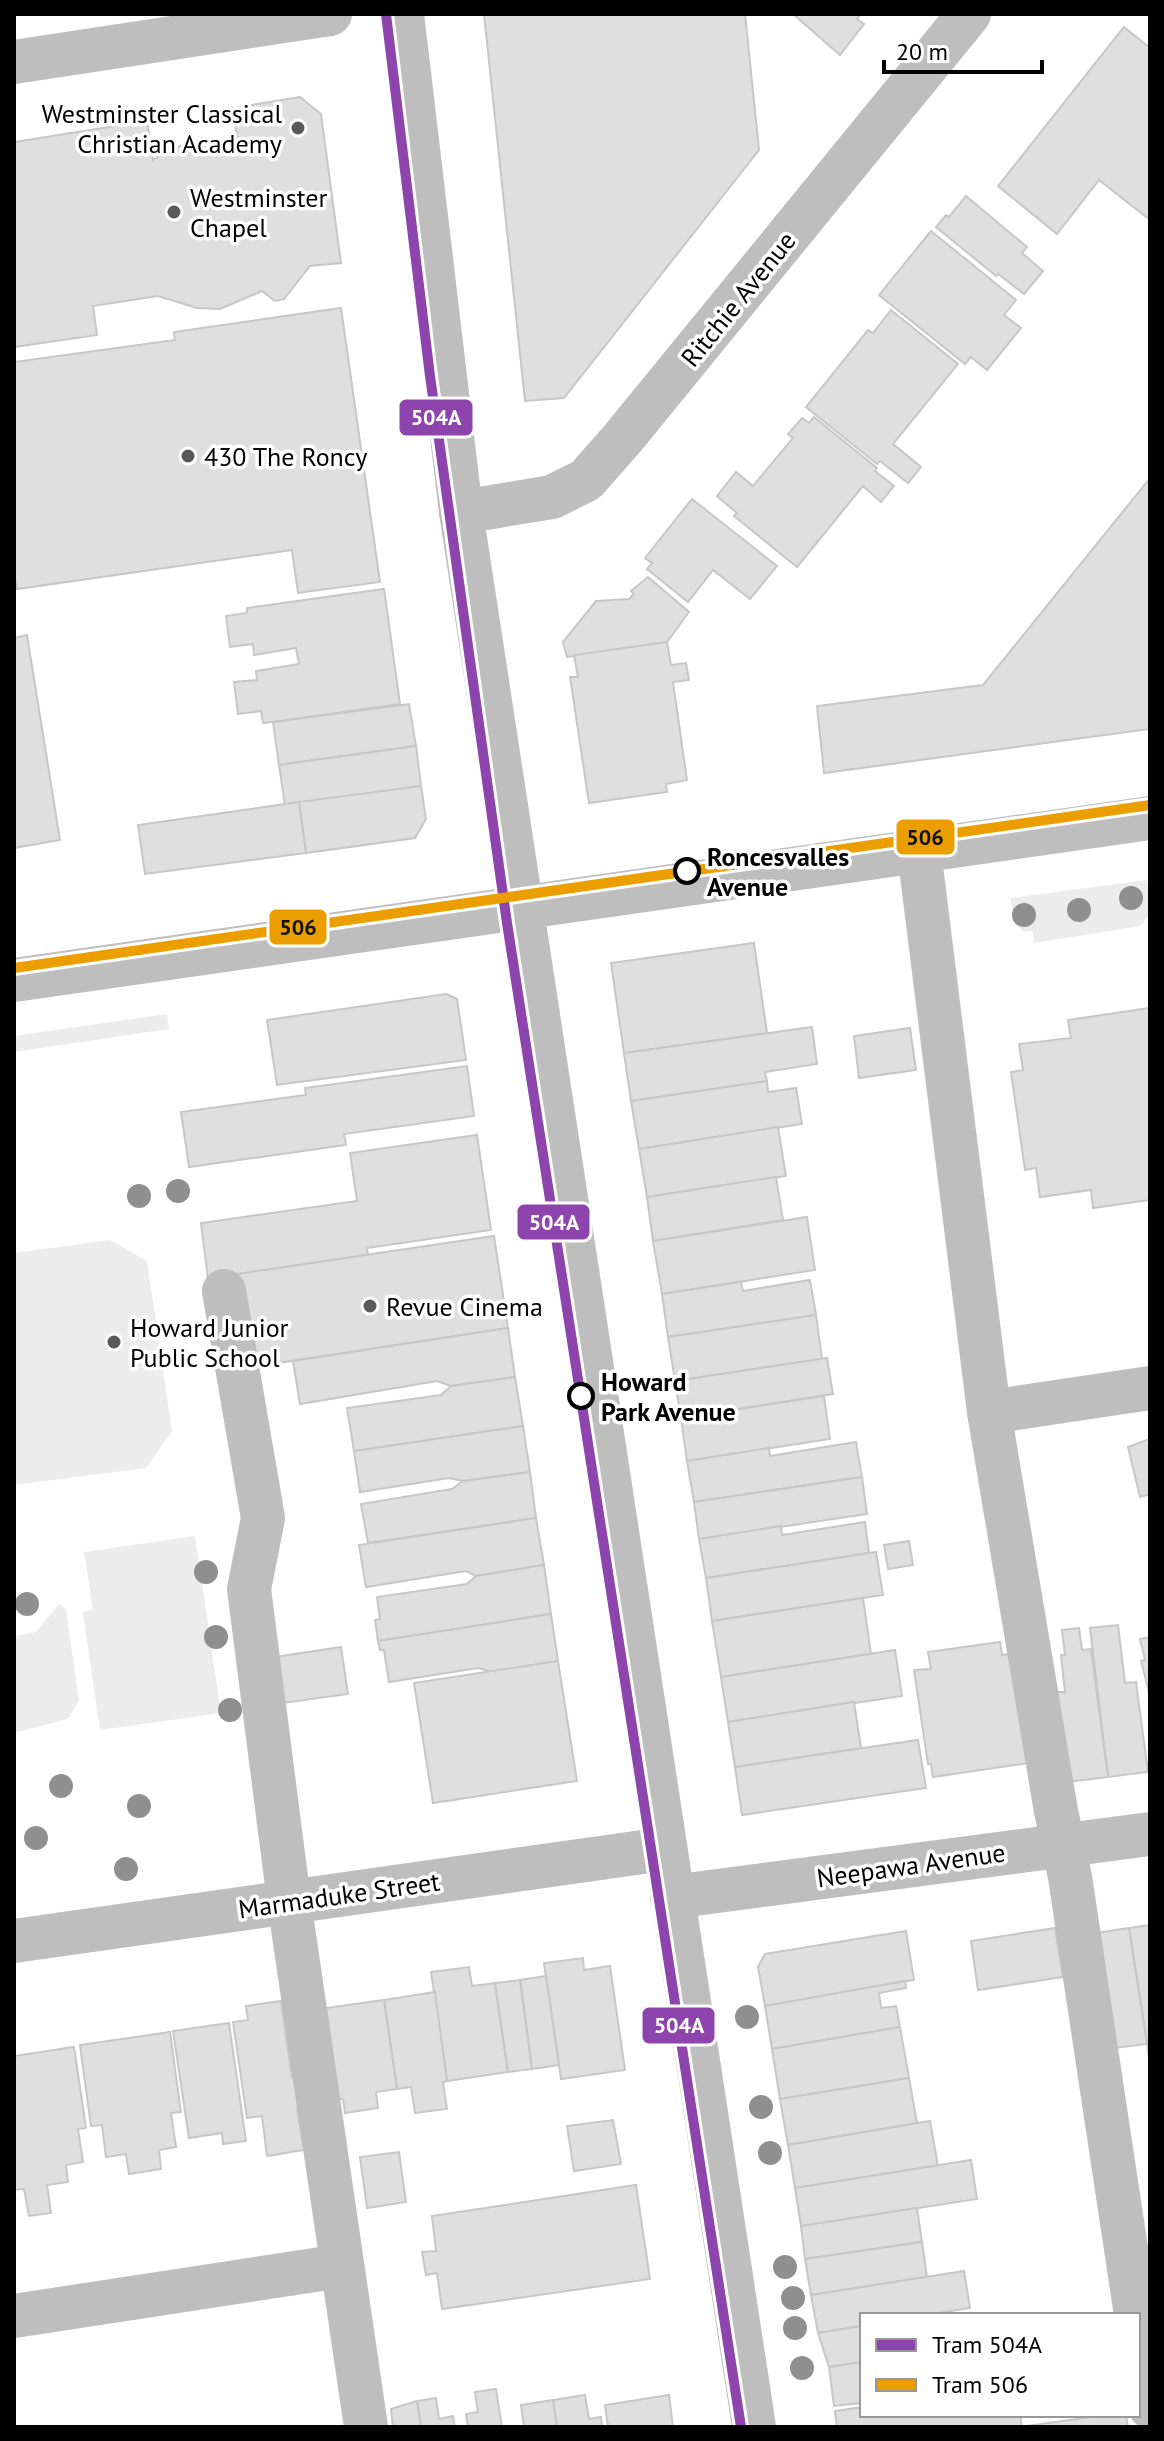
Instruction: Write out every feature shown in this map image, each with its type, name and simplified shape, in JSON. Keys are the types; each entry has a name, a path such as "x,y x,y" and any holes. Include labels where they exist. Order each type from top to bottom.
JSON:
{"street":[{"path":"14,62 330,14"},
{"path":"402,14 461,512 754,2427"},
{"name":"Ritchie Avenue","path":"461,512 552,497 586,480 969,14"},
{"path":"14,980 1150,818"},
{"path":"919,851 989,1412 1070,1877 1136,2313"},
{"path":"224,1291 263,1518 249,1589 289,1901 366,2427"},
{"path":"989,1412 1150,1388"},
{"name":"Neepawa Avenue","path":"672,1897 1150,1834"},
{"name":"Marmaduke Street","path":"14,1941 664,1849"},
{"path":"14,2316 341,2266"},
{"path":"1140,2340 1150,2407"}],"shaded area":[{"path":"1147,880 1150,915 1140,926 1034,943 1033,931 1024,932 1015,924 1010,898"},
{"path":"167,1014 169,1029 14,1052 14,1036"},
{"path":"110,1240 147,1261 172,1431 146,1468 14,1485 14,1253"},
{"path":"195,1536 221,1713 100,1730 83,1612 93,1610 84,1552"},
{"path":"59,1604 66,1609 79,1700 68,1719 14,1733 14,1636 36,1632"}],"building":[{"path":"484,14 745,14 759,150 564,398 525,401"},
{"path":"793,14 861,14 857,19 864,24 840,55"},
{"path":"1124,27 1150,48 1150,220 1099,180 1057,234 998,186"},
{"name":"Westminster Chapel","path":"300,97 321,114 341,263 310,266 284,299 275,301 262,291 220,309 197,308 158,296 93,306 97,335 14,347 14,142 147,121 153,160 166,151 193,142 211,142 240,149 245,137 237,137 233,108"},
{"path":"966,196 1027,247 1022,253 1043,271 1024,294 998,274 996,276 936,227"},
{"path":"931,231 1016,300 1004,315 1021,328 987,370 971,357 965,364 879,295"},
{"name":"430 The Roncy","path":"341,308 380,582 298,593 292,550 17,589 14,571 14,362 175,340 174,332"},
{"path":"891,310 958,364 893,444 921,467 908,483 880,461 877,464 806,407 868,330 873,333"},
{"path":"814,417 877,468 875,471 894,486 881,502 863,486 797,567 734,516 737,513 717,496 736,472 753,486 793,438 788,434 802,418 809,423"},
{"path":"1150,478 1150,729 824,773 817,706 983,685"},
{"path":"692,499 777,566 750,599 713,570 688,602 647,569 652,563 645,558"},
{"path":"648,577 689,612 667,642 567,657 563,642 596,601 629,599 634,594 631,591"},
{"path":"384,589 400,704 263,723 261,711 238,714 234,682 257,680 256,671 299,664 296,648 254,655 253,644 230,647 226,616 247,613 247,608"},
{"path":"27,635 60,840 14,848 14,638"},
{"path":"667,642 671,665 686,663 689,680 673,682 687,780 666,784 667,792 589,803 570,677 578,677 574,655"},
{"path":"409,704 416,746 279,765 273,722"},
{"path":"416,746 421,786 285,805 279,765"},
{"path":"421,786 426,819 415,838 306,853 299,802"},
{"path":"299,802 306,853 145,874 138,825"},
{"path":"754,943 767,1033 624,1053 611,963"},
{"path":"446,994 457,999 466,1060 277,1085 267,1020"},
{"path":"1150,1008 1150,1200 1093,1208 1091,1190 1040,1197 1036,1168 1025,1170 1011,1072 1023,1070 1019,1044 1071,1038 1068,1020"},
{"path":"812,1027 817,1064 765,1072 767,1081 631,1101 624,1053"},
{"path":"910,1028 916,1070 859,1078 854,1036"},
{"path":"467,1066 474,1116 344,1134 346,1145 189,1167 181,1112 306,1095 305,1088"},
{"path":"767,1081 768,1092 796,1088 802,1124 639,1149 631,1101"},
{"path":"778,1127 786,1176 647,1197 639,1149"},
{"path":"477,1135 491,1230 367,1248 368,1256 208,1279 201,1223 357,1201 350,1153"},
{"path":"776,1177 783,1220 653,1241 647,1197"},
{"path":"807,1217 815,1270 662,1294 653,1241"},
{"name":"Revue Cinema","path":"494,1236 508,1328 245,1368 231,1275"},
{"path":"810,1280 816,1315 668,1337 662,1294 741,1282 743,1291"},
{"path":"816,1315 822,1359 675,1381 668,1337"},
{"path":"508,1328 515,1377 451,1386 437,1381 300,1404 293,1361"},
{"path":"827,1358 833,1394 681,1418 675,1381"},
{"path":"515,1377 523,1426 354,1451 347,1408 441,1395 451,1386"},
{"path":"824,1396 830,1439 687,1461 681,1418"},
{"path":"523,1426 530,1472 463,1481 449,1478 360,1492 354,1451"},
{"path":"1150,1439 1150,1494 1140,1497 1128,1447"},
{"path":"856,1442 862,1477 694,1502 687,1461 769,1448 770,1456"},
{"path":"530,1472 536,1518 368,1543 361,1504 452,1489 463,1481"},
{"path":"862,1477 867,1514 699,1539 694,1502"},
{"path":"536,1518 544,1565 476,1576 466,1571 366,1587 359,1545"},
{"path":"865,1522 869,1553 706,1578 699,1539 781,1526 782,1535"},
{"path":"909,1541 913,1565 888,1569 884,1545"},
{"path":"876,1552 883,1595 712,1621 706,1578"},
{"path":"544,1565 551,1614 378,1641 375,1620 380,1619 377,1597 467,1584 476,1576"},
{"path":"863,1598 871,1654 721,1677 712,1621"},
{"path":"551,1614 558,1661 493,1672 478,1668 389,1682 384,1650 380,1650 378,1641"},
{"path":"1118,1625 1125,1683 1136,1682 1148,1772 1108,1777 1090,1628"},
{"path":"1079,1628 1082,1650 1091,1649 1108,1777 1068,1782 1057,1692 1065,1692 1062,1630"},
{"path":"1150,1637 1150,1696 1141,1661 1145,1660 1140,1639"},
{"path":"1000,1642 1002,1655 1016,1653 1029,1763 933,1777 931,1764 928,1764 914,1670 931,1669 928,1652"},
{"path":"341,1647 348,1694 276,1704 268,1658"},
{"path":"895,1650 902,1696 728,1722 721,1677"},
{"path":"558,1661 577,1781 433,1803 414,1683"},
{"path":"854,1702 861,1748 735,1767 728,1722"},
{"path":"918,1740 926,1788 742,1815 735,1767"},
{"path":"1150,1925 1150,2063 1129,1928"},
{"path":"1055,1928 1063,1977 978,1990 971,1941"},
{"path":"1129,1928 1147,2044 1108,2049 1090,1934"},
{"path":"906,1931 914,1980 765,2006 758,1967 765,1954"},
{"path":"583,1958 584,1970 610,1966 625,2070 561,2079 544,1963"},
{"path":"469,1967 472,1986 495,1983 508,2072 447,2081 431,1972"},
{"path":"546,1976 559,2065 532,2069 520,1980"},
{"path":"520,1980 532,2069 508,2072 495,1983"},
{"path":"905,1981 906,1988 879,1993 881,2008 896,2006 900,2027 772,2049 765,2006"},
{"path":"435,1992 447,2081 443,2082 447,2109 415,2113 411,2087 397,2089 384,2000"},
{"path":"384,2000 397,2089 376,2092 378,2108 345,2113 343,2099 339,2099 326,2008"},
{"path":"281,2001 292,2077 299,2076 304,2108 297,2109 304,2150 267,2156 262,2116 247,2118 233,2022 248,2020 246,2006"},
{"path":"229,2023 246,2141 223,2144 222,2133 189,2138 173,2031"},
{"path":"900,2027 909,2078 780,2099 772,2049"},
{"path":"170,2032 181,2112 171,2113 176,2147 159,2150 161,2169 129,2174 126,2154 106,2157 102,2125 91,2126 80,2045"},
{"path":"74,2047 86,2128 78,2129 83,2162 66,2165 68,2182 47,2185 51,2213 29,2216 24,2189 14,2190 14,2056"},
{"path":"909,2078 917,2123 788,2145 780,2099"},
{"path":"613,2120 621,2164 574,2171 567,2126"},
{"path":"930,2121 938,2166 795,2188 788,2145"},
{"path":"399,2152 406,2202 367,2208 360,2157"},
{"path":"971,2160 977,2199 801,2226 795,2188"},
{"path":"636,2185 650,2279 442,2309 437,2273 426,2275 422,2252 436,2251 432,2216"},
{"path":"917,2208 922,2242 805,2259 801,2226"},
{"path":"922,2242 927,2277 811,2295 805,2259"},
{"path":"964,2271 970,2308 939,2313 860,2313 860,2326 818,2333 811,2295"},
{"path":"860,2326 860,2362 829,2367 818,2333"},
{"path":"860,2362 860,2403 834,2406 829,2367"},
{"path":"496,2389 502,2427 468,2427 466,2414 478,2412 475,2392"},
{"path":"585,2395 589,2419 601,2417 602,2427 557,2427 553,2400"},
{"path":"669,2395 673,2427 608,2427 605,2405"},
{"path":"436,2398 439,2419 453,2416 455,2427 421,2427 417,2401"},
{"path":"553,2400 557,2427 524,2427 521,2405"},
{"path":"417,2401 421,2427 393,2427 391,2409"},
{"path":"860,2407 860,2417 1020,2417 1022,2427 837,2427 835,2411"},
{"path":"1091,2417 1126,2417 1128,2427 1020,2427"}],"tram line":[{"name":"504A","path":"386,14 430,376 507,923 741,2427"},
{"name":"506","path":"14,968 1150,805"}],"place":[{"name":"Westminster Classical Christian Academy","path":"298,128"},
{"name":"Westminster Chapel","path":"174,212"},
{"name":"430 The Roncy","path":"188,456"},
{"name":"Roncesvalles Avenue","path":"687,871"},
{"name":"Revue Cinema","path":"370,1306"},
{"name":"Howard Junior Public School","path":"114,1342"},
{"name":"Howard Park Avenue","path":"581,1396"}]}
